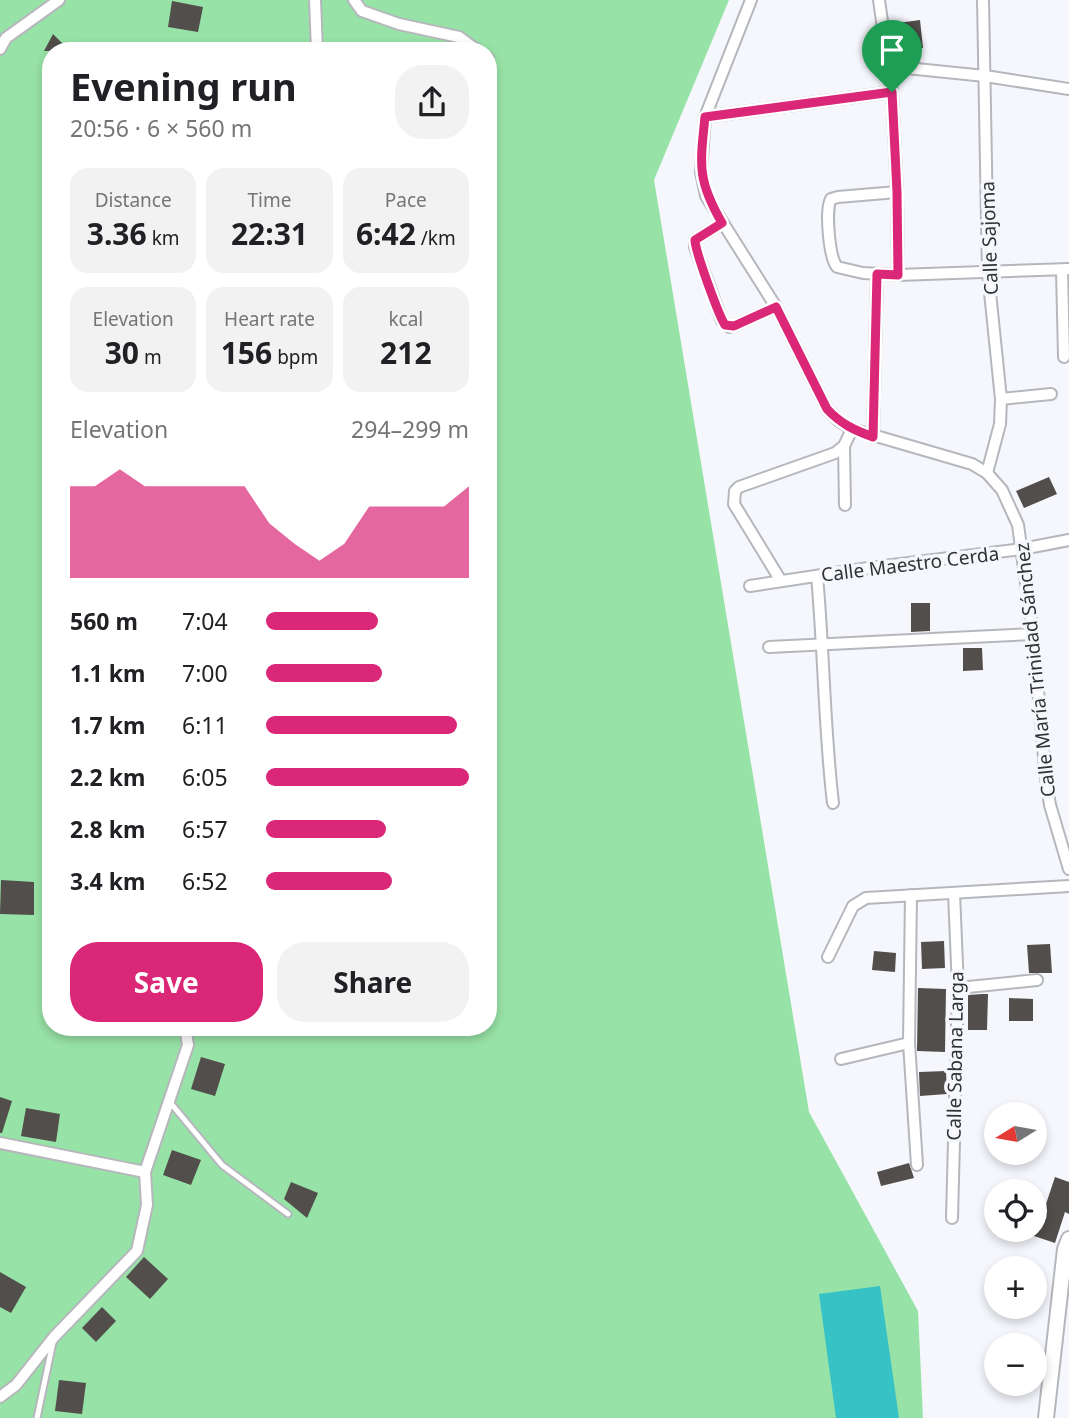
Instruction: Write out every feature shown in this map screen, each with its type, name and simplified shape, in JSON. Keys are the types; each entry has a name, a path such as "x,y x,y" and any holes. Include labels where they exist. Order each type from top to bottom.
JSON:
{"street":[{"path":"0,49 6,38 60,0"},
{"path":"315,0 317,42"},
{"path":"355,0 362,11 399,24 459,37 466,42"},
{"path":"751,0 705,117 701,172 706,196 776,307 827,409 839,421 873,437 957,459 988,473"},
{"path":"878,0 892,92 898,275"},
{"name":"Calle Sajoma","path":"983,0 988,273 1001,399 999,424 988,473"},
{"path":"887,66 985,75 1069,89"},
{"path":"705,117 892,92"},
{"path":"897,192 838,197 828,203 834,263 843,269 898,275 1065,269 1064,357"},
{"path":"722,223 695,240 695,247 722,321 729,327 734,326 776,307"},
{"path":"873,437 877,274"},
{"path":"1001,399 1051,394"},
{"path":"845,505 844,446 852,429"},
{"path":"781,582 734,504 735,492 739,487 825,458 844,446"},
{"name":"Calle María Trinidad Sánchez","path":"988,473 1002,490 1018,525 1033,634 1046,779 1069,869"},
{"name":"Calle Maestro Cerda","path":"750,586 1022,550 1069,540"},
{"path":"817,576 824,645 824,711 833,803"},
{"path":"769,647 1033,634"},
{"path":"828,957 853,906 866,898 1069,886"},
{"name":"Calle Sabana Larga","path":"952,1218 958,988 954,893"},
{"path":"911,895 909,1043 917,1165"},
{"path":"958,988 1037,980"},
{"path":"0,1397 16,1385 54,1337 137,1251 147,1205 145,1172 188,1045 186,1036"},
{"path":"841,1059 909,1043"},
{"path":"0,1143 145,1172"},
{"path":"1046,1418 1062,1338 1068,1246"}],"lane":[{"path":"169,1101 222,1165 288,1214"},
{"path":"37,1418 54,1337"}],"green space":[{"path":"0,0 729,0 654,180 809,1112 918,1311 923,1418 0,1418"}],"water":[{"path":"880,1286 899,1418 836,1418 819,1294"}],"building":[{"path":"172,1 203,7 198,32 168,27"},
{"path":"920,20 923,48 901,50 898,23"},
{"path":"53,34 61,42 49,42"},
{"path":"1049,477 1057,494 1024,508 1016,491"},
{"path":"911,603 930,603 930,631 911,632"},
{"path":"963,648 982,648 983,670 963,671"},
{"path":"1,880 34,882 34,915 0,914"},
{"path":"944,941 945,968 922,969 921,942"},
{"path":"1050,944 1052,973 1029,973 1027,945"},
{"path":"874,951 896,953 895,972 872,970"},
{"path":"918,988 946,989 945,1052 917,1051"},
{"path":"988,994 987,1030 968,1030 968,995"},
{"path":"1009,998 1033,999 1033,1021 1009,1021"},
{"path":"201,1057 225,1064 215,1096 191,1089"},
{"path":"946,1071 947,1094 920,1096 919,1072"},
{"path":"0,1097 12,1101 2,1133 0,1133"},
{"path":"26,1108 60,1114 56,1142 21,1136"},
{"path":"172,1150 201,1160 191,1185 163,1175"},
{"path":"909,1163 914,1178 881,1186 877,1172"},
{"path":"1055,1177 1069,1182 1069,1214 1065,1212 1055,1243 1047,1240 1047,1201"},
{"path":"291,1182 318,1193 307,1218 284,1199"},
{"path":"144,1257 168,1279 150,1299 126,1277"},
{"path":"0,1272 26,1287 11,1313 0,1307"},
{"path":"102,1307 116,1321 96,1342 82,1328"},
{"path":"59,1380 86,1383 82,1414 55,1411"}],"route":[{"path":"892,92 898,275 877,274 873,437 852,429 827,409 776,307 734,326 725,325 700,262 695,240 722,223 706,196 701,172 705,117 892,92"}]}
